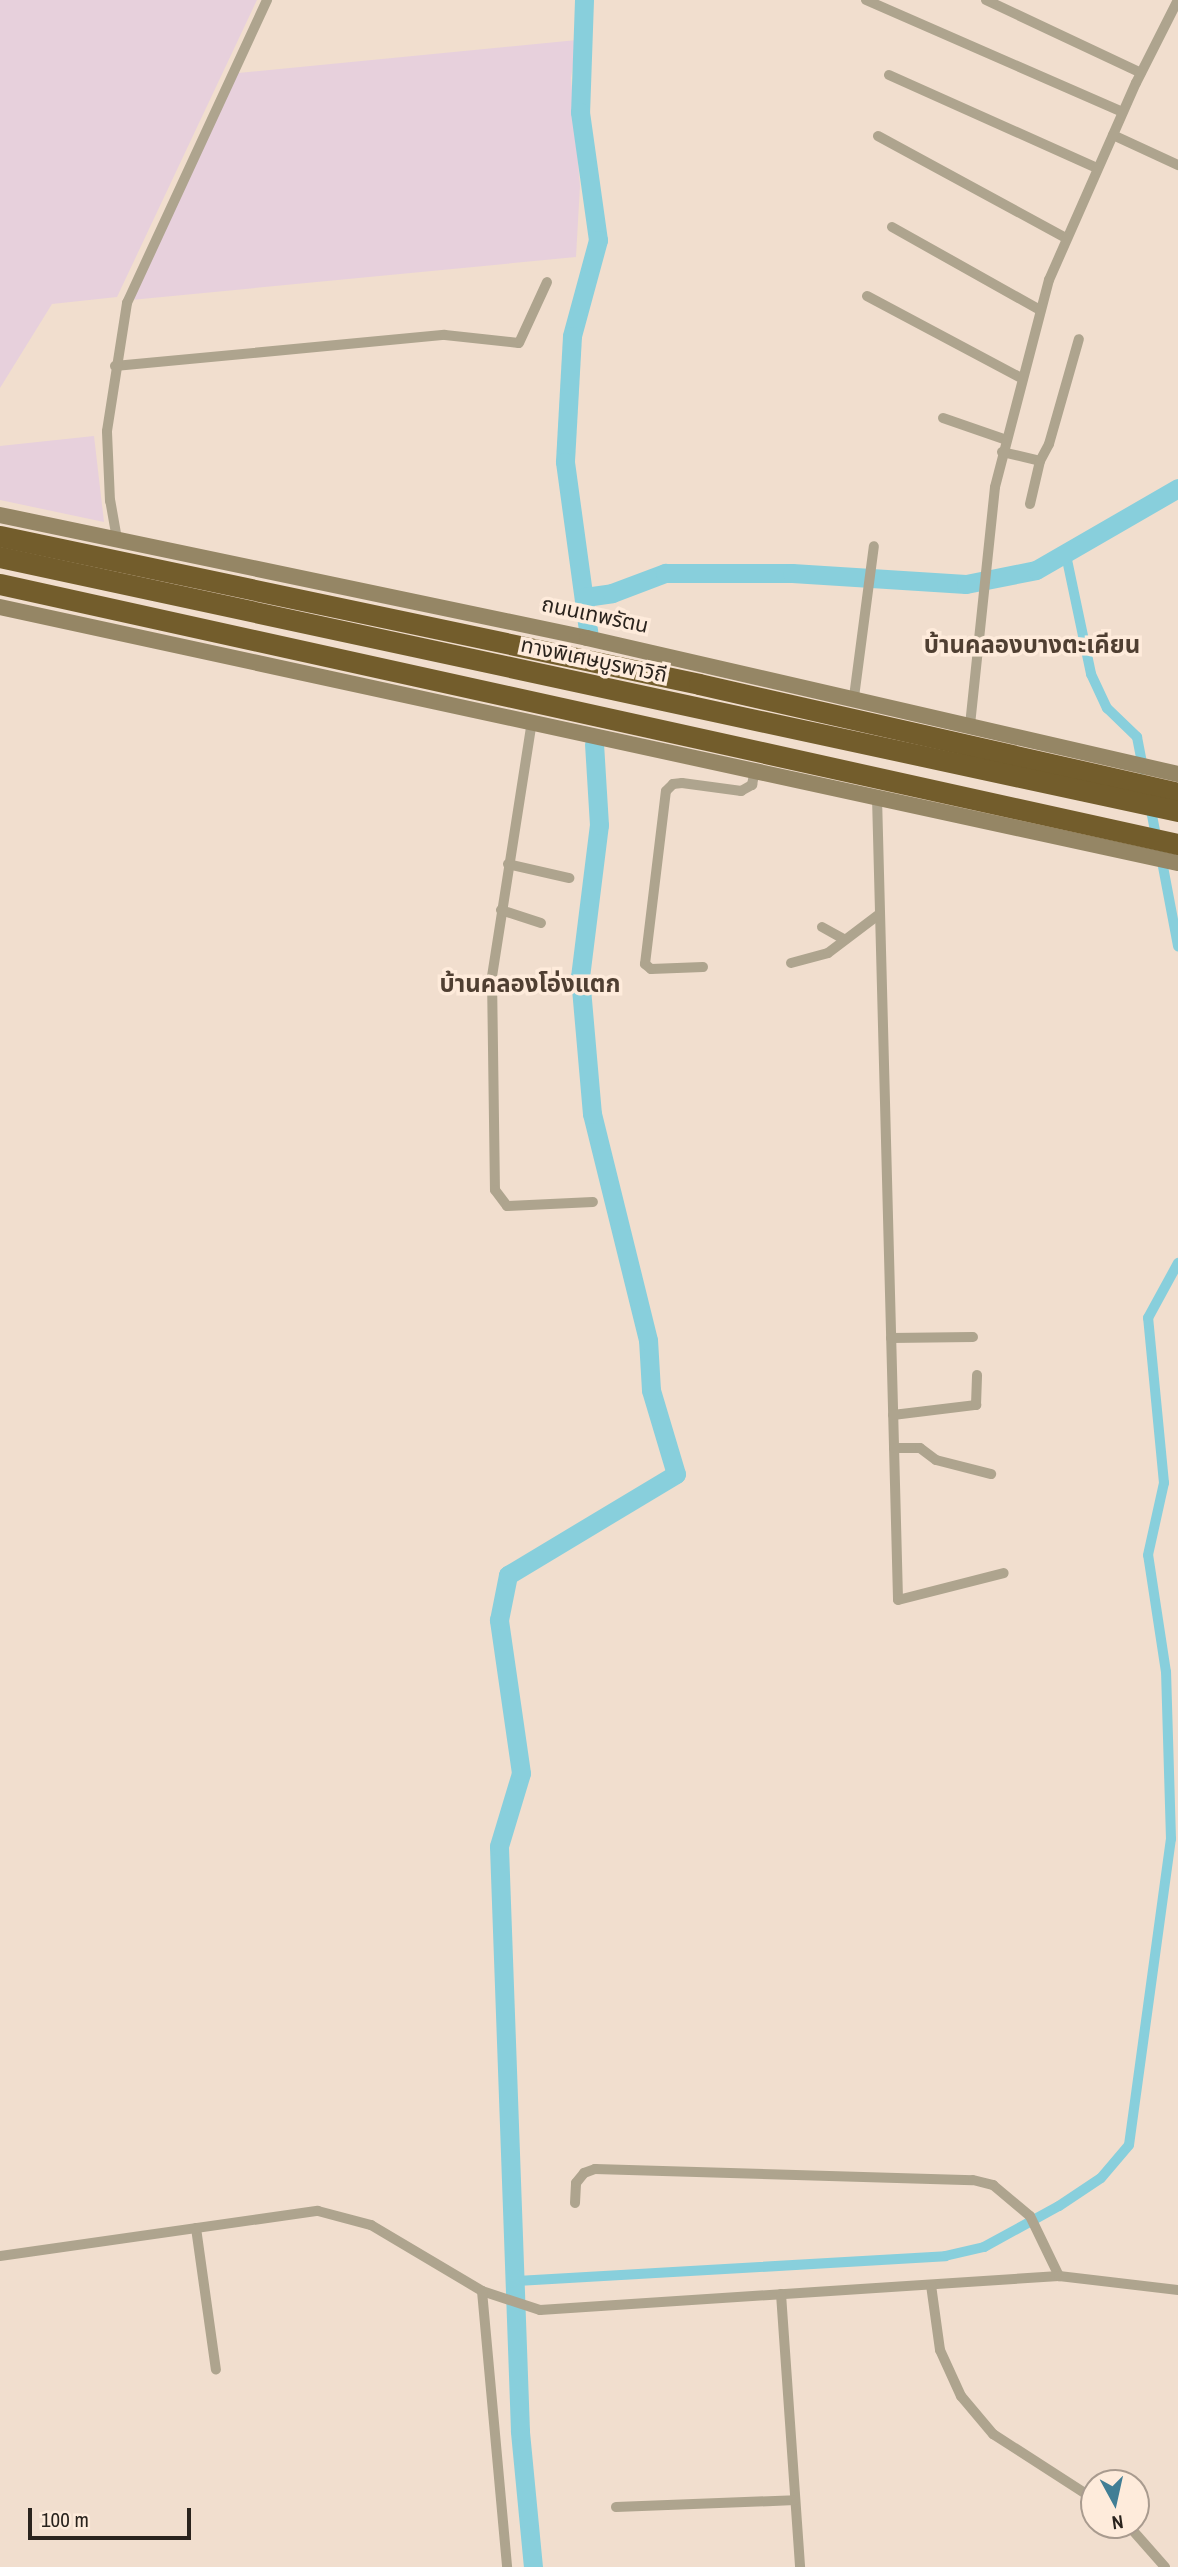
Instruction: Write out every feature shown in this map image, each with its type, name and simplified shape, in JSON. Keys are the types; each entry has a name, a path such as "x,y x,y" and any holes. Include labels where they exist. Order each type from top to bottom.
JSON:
{"highway":[{"path":"4,536 699,684 1178,793"},
{"name":"ทางพิเศษบูรพาวิถี","path":"0,557 1178,811"},
{"path":"0,578 1178,831"},
{"path":"0,584 1178,844"},
{"path":"0,597 70,599"}],"main road":[{"name":"ถนนเทพรัตน","path":"0,515 615,644 1178,774"},
{"path":"0,607 1178,863"}],"street":[{"path":"117,539 107,464 115,366 132,288 268,0"},
{"path":"866,0 1122,112"},
{"path":"986,0 1141,73"},
{"path":"970,725 1004,439 1040,310 1066,238 1097,168 1178,0"},
{"path":"889,75 1097,168"},
{"path":"1113,135 1178,166"},
{"path":"878,136 1066,238"},
{"path":"892,227 1040,310"},
{"path":"115,366 445,335 519,343 547,282"},
{"path":"867,296 1021,378"},
{"path":"1030,504 1040,461 1079,339"},
{"path":"943,418 1004,439"},
{"path":"1002,452 1040,461"},
{"path":"853,697 874,546"},
{"path":"533,721 492,977 495,1190 507,1206 593,1202"},
{"path":"703,967 651,970 645,964 666,791 682,783 741,791 752,785 755,770"},
{"path":"877,797 898,1600 1004,1573"},
{"path":"508,864 569,878"},
{"path":"501,910 541,923"},
{"path":"791,963 820,957 878,915"},
{"path":"822,927 845,940"},
{"path":"891,1338 973,1337"},
{"path":"893,1415 971,1408 978,1401 976,1375"},
{"path":"894,1448 920,1448 936,1460 991,1474"},
{"path":"575,2203 576,2183 584,2173 596,2169 973,2180 993,2185 1030,2216 1059,2276"},
{"path":"0,2256 318,2211 345,2215 370,2225 482,2291 540,2310 1059,2276 1178,2290"},
{"path":"196,2228 216,2370"},
{"path":"931,2285 940,2350 961,2396 993,2434 1080,2490"},
{"path":"482,2291 507,2567"},
{"path":"781,2294 800,2567"},
{"path":"616,2507 795,2500"},
{"path":"1140,2539 1165,2567"}],"shaded area":[{"path":"0,0 257,0 117,297 52,304 0,388"},
{"path":"577,40 571,78 580,186 576,257 131,300 238,73"},
{"path":"94,436 104,522 0,500 0,446"}],"waterway":[{"path":"584,0 580,112 598,240 572,336 565,462 588,631"},
{"path":"585,597 612,593 665,573 792,573 966,584 1036,570 1178,488"},
{"path":"1066,555 1091,674 1107,708 1137,737 1143,769"},
{"path":"533,2567 520,2431 499,1846 521,1773 499,1620 508,1575 676,1474 651,1390 648,1340 592,1114 580,977 599,825 594,744"},
{"path":"1150,805 1157,841"},
{"path":"1161,856 1178,946"},
{"path":"517,2281 945,2256 984,2247 1059,2206 1101,2178 1129,2145 1171,1839 1166,1672 1148,1555 1164,1483 1148,1318 1178,1263"}],"district":[{"name":"บ้านคลองบางตะเคียน","path":"1032,645"},
{"name":"บ้านคลองโอ่งแตก","path":"530,984"}]}
